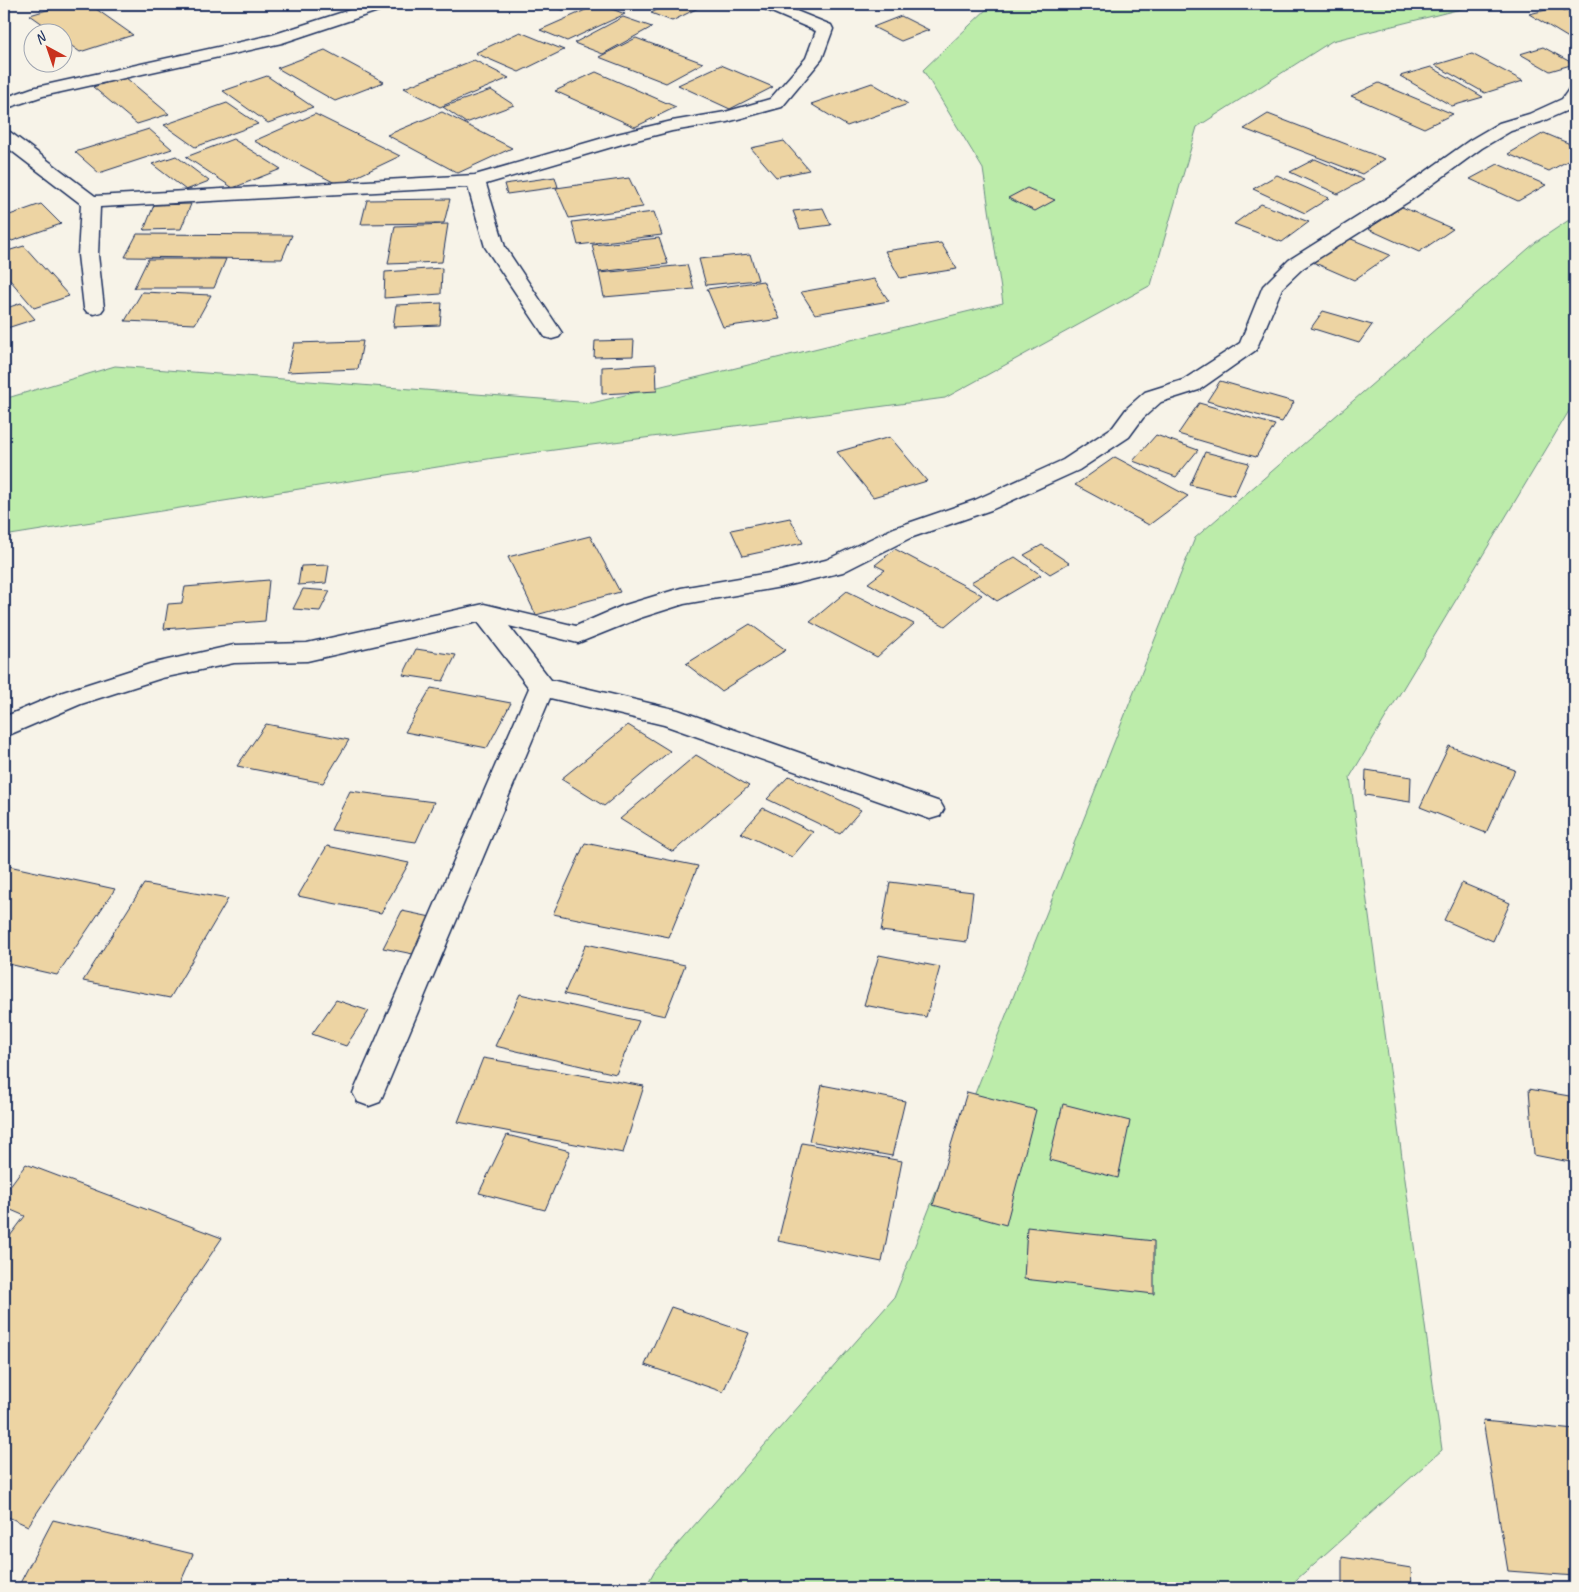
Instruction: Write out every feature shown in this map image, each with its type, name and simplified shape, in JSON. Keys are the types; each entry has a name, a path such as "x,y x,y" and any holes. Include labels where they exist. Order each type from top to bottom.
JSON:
{"street":[{"path":"4,104 38,92 276,39 384,4"},
{"path":"4,136 91,202 476,181 623,138 672,126 727,117 776,103 814,59 825,28 766,4"},
{"path":"4,728 72,698 159,670 234,654 307,652 484,612 578,635 631,612 681,596 781,579 834,566 902,532 983,505 1071,465 1121,432 1135,413 1153,398 1191,385 1249,346 1273,286 1296,264 1404,196 1476,144 1505,127 1535,118 1569,103 1575,93"},
{"path":"476,181 495,246 552,333"},
{"path":"91,202 88,255 94,308"},
{"path":"484,612 542,687 669,717 930,809"},
{"path":"369,1093 542,687"}],"green space":[{"path":"992,4 1481,4 1332,41 1197,127 1151,285 945,398 494,458 4,536 4,399 115,366 592,403 1003,303 983,169 923,70"},
{"path":"1575,216 1575,401 1350,777 1442,1450 1287,1588 645,1588 655,1570 894,1298 1195,538 1536,242"}],"building":[{"path":"67,4 89,4 133,35 80,52 72,46 72,22 40,22 30,15"},
{"path":"555,4 578,4 563,10 550,6"},
{"path":"599,4 625,14 567,41 540,30"},
{"path":"669,4 706,4 672,21 651,13"},
{"path":"1559,7 1575,17 1575,39 1572,40 1529,14"},
{"path":"901,16 929,30 901,41 873,27"},
{"path":"623,17 652,27 603,54 574,43"},
{"path":"520,32 564,50 519,72 475,53"},
{"path":"636,38 703,63 666,83 599,57"},
{"path":"1543,47 1574,64 1550,71 1520,54"},
{"path":"325,50 384,82 335,101 277,68"},
{"path":"1472,54 1523,81 1485,93 1435,65"},
{"path":"474,60 509,78 440,107 404,88"},
{"path":"721,65 773,87 730,109 678,85"},
{"path":"1431,67 1483,97 1452,106 1400,76"},
{"path":"596,72 676,107 635,127 555,91"},
{"path":"267,76 313,107 268,123 223,91"},
{"path":"125,77 169,114 137,124 93,87"},
{"path":"872,83 908,104 847,126 811,104"},
{"path":"1379,83 1453,114 1424,128 1351,96"},
{"path":"491,90 514,105 466,123 443,107"},
{"path":"227,103 258,124 195,147 164,125"},
{"path":"442,112 512,148 458,173 387,135"},
{"path":"315,114 400,156 339,185 254,141"},
{"path":"1268,114 1385,159 1362,174 1244,129"},
{"path":"149,129 172,149 99,173 75,152"},
{"path":"1544,133 1575,146 1575,157 1549,171 1508,154"},
{"path":"233,139 281,169 233,188 186,157"},
{"path":"784,141 809,170 776,177 751,148"},
{"path":"176,156 209,181 186,190 152,164"},
{"path":"1315,159 1364,180 1338,194 1290,172"},
{"path":"1498,164 1546,185 1518,201 1470,179"},
{"path":"1277,175 1329,198 1305,213 1253,189"},
{"path":"555,177 558,187 507,194 504,184"},
{"path":"629,178 643,207 569,218 556,188"},
{"path":"1027,188 1055,200 1035,211 1008,198"},
{"path":"450,199 444,223 361,224 367,200"},
{"path":"41,204 61,224 12,241 4,233 4,217"},
{"path":"191,204 181,229 144,230 154,205"},
{"path":"1261,204 1309,222 1282,242 1234,224"},
{"path":"1402,207 1453,229 1419,252 1368,229"},
{"path":"823,208 831,225 800,229 793,211"},
{"path":"654,212 662,235 578,245 572,222"},
{"path":"448,224 442,262 388,264 395,226"},
{"path":"137,234 292,235 282,259 125,257"},
{"path":"1344,236 1390,255 1354,280 1308,260"},
{"path":"659,238 668,264 599,272 592,245"},
{"path":"941,243 957,269 900,278 885,251"},
{"path":"24,246 69,296 34,308 4,273 4,252"},
{"path":"750,254 758,280 706,285 699,259"},
{"path":"148,259 226,259 214,288 134,288"},
{"path":"687,265 694,289 604,297 599,273"},
{"path":"442,268 441,294 384,298 385,272"},
{"path":"874,279 889,301 815,314 801,292"},
{"path":"763,281 780,319 723,327 707,289"},
{"path":"142,292 211,295 195,324 125,321"},
{"path":"21,303 35,319 4,329 4,309"},
{"path":"442,303 440,325 393,327 396,305"},
{"path":"1323,311 1372,325 1359,343 1311,328"},
{"path":"634,340 633,356 594,357 595,341"},
{"path":"363,341 358,369 287,372 294,343"},
{"path":"656,364 657,391 602,394 602,367"},
{"path":"1220,381 1294,402 1282,422 1207,401"},
{"path":"1199,403 1275,425 1256,457 1178,434"},
{"path":"1156,435 1198,450 1176,477 1133,461"},
{"path":"890,437 927,481 873,497 837,452"},
{"path":"1205,452 1249,463 1234,496 1190,485"},
{"path":"1115,457 1188,496 1149,525 1075,485"},
{"path":"790,518 803,543 743,556 731,530"},
{"path":"590,536 620,592 536,615 508,557"},
{"path":"1042,545 1069,563 1050,574 1024,555"},
{"path":"895,549 982,595 945,626 868,583 885,570 875,565"},
{"path":"1015,557 1041,575 997,601 971,582"},
{"path":"329,565 326,583 298,585 301,566"},
{"path":"269,580 265,621 164,629 168,604 182,603 185,587"},
{"path":"303,589 330,591 320,611 293,609"},
{"path":"847,591 914,624 877,657 810,622"},
{"path":"750,624 786,650 721,691 686,664"},
{"path":"416,649 456,655 443,681 403,675"},
{"path":"431,688 511,703 487,748 405,732"},
{"path":"266,724 349,740 323,783 237,766"},
{"path":"628,725 670,751 604,806 561,779"},
{"path":"1449,746 1515,770 1486,833 1420,807"},
{"path":"696,755 749,786 673,852 620,819"},
{"path":"1366,770 1411,777 1410,802 1365,795"},
{"path":"789,776 861,810 840,834 767,799"},
{"path":"350,791 434,802 416,842 331,830"},
{"path":"763,808 813,832 792,857 741,833"},
{"path":"585,843 698,866 669,937 553,914"},
{"path":"327,846 409,863 381,913 298,896"},
{"path":"4,865 115,889 57,975 4,963"},
{"path":"890,882 973,892 967,942 881,931"},
{"path":"1462,883 1510,903 1493,941 1444,920"},
{"path":"144,884 228,899 170,998 83,981"},
{"path":"402,911 431,917 413,954 383,948"},
{"path":"586,944 685,965 665,1016 564,994"},
{"path":"879,955 940,967 926,1017 864,1005"},
{"path":"520,994 639,1021 616,1074 495,1046"},
{"path":"336,1000 369,1011 346,1046 312,1034"},
{"path":"483,1058 644,1086 623,1153 458,1122"},
{"path":"822,1085 905,1101 892,1156 809,1141"},
{"path":"1529,1089 1575,1097 1575,1163 1534,1155"},
{"path":"967,1092 1036,1110 1006,1225 933,1205"},
{"path":"1063,1104 1130,1121 1118,1178 1049,1160"},
{"path":"507,1135 570,1151 545,1210 479,1193"},
{"path":"802,1143 902,1161 882,1262 778,1241"},
{"path":"26,1164 222,1238 28,1526 4,1515 4,1244 25,1216 4,1207 4,1194"},
{"path":"1570,1197 1575,1198 1575,1230"},
{"path":"1027,1227 1154,1241 1154,1294 1024,1279"},
{"path":"671,1307 749,1333 723,1392 645,1365"},
{"path":"1483,1421 1575,1430 1575,1576 1508,1571"},
{"path":"53,1520 193,1554 178,1588 18,1587"},
{"path":"1342,1557 1411,1568 1412,1588 1342,1588"}]}
